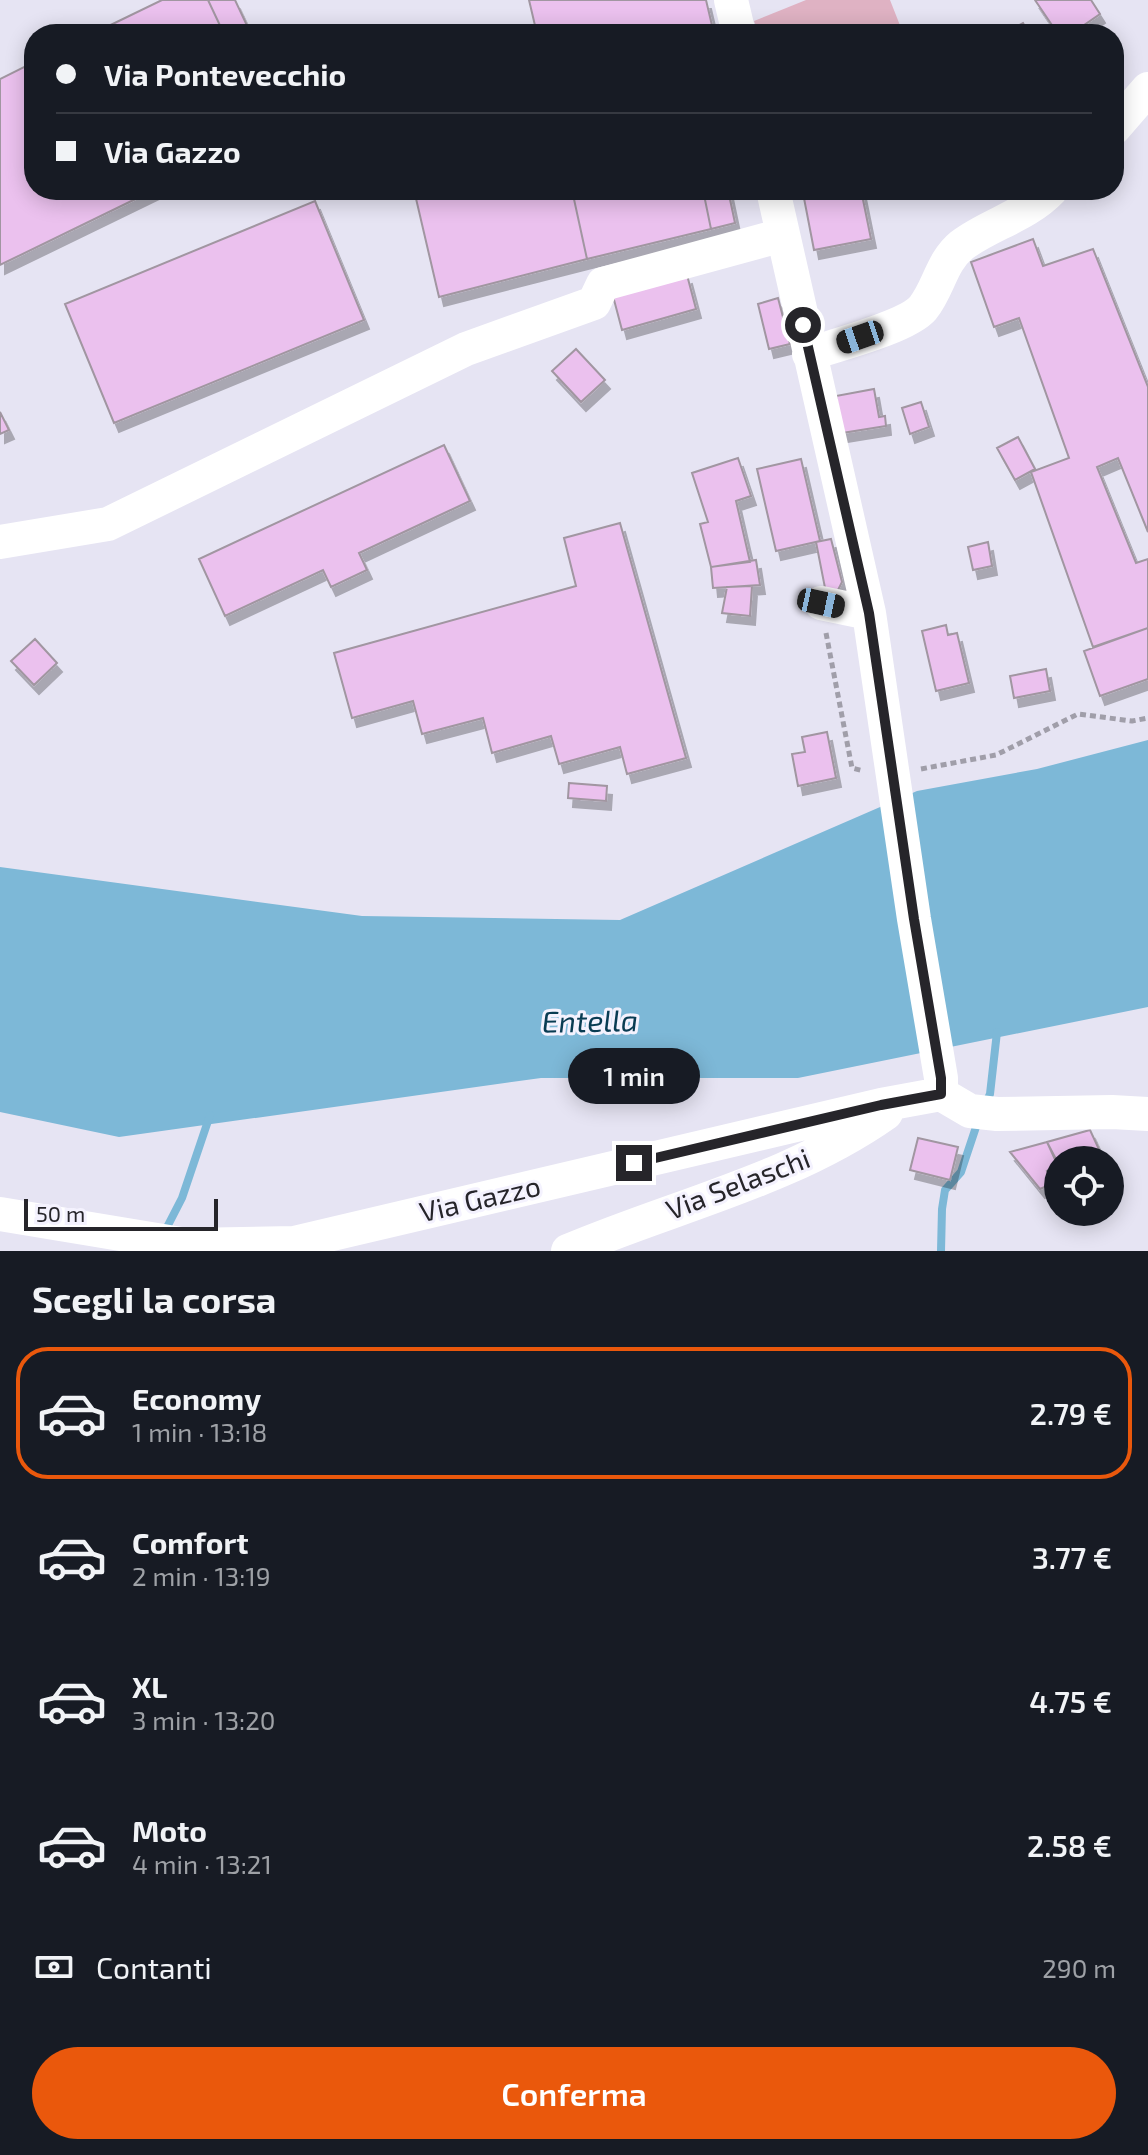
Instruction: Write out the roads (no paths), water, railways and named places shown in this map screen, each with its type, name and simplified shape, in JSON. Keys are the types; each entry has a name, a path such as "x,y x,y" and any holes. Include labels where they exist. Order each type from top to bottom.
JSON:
{"street":[{"path":"731,0 737,24"},
{"path":"1124,117 1148,89"},
{"path":"775,200 870,618 941,1086 970,1111 997,1114 1148,1114"},
{"path":"809,354 910,319 924,307 944,265 963,245 1041,200"},
{"path":"0,542 108,524 466,349 594,303 603,284 783,235"},
{"path":"821,603 870,618"},
{"name":"Via Gazzo","path":"0,1214 187,1245 294,1243 901,1102 941,1086"},
{"name":"Via Selaschi","path":"568,1251 798,1164 862,1129 901,1102"}],"water":[{"name":"Entella","path":"1148,740 1148,1007 798,1078 541,1078 119,1137 0,1112 0,867 362,916 620,920 917,791 1037,769"}],"waterway":[{"path":"985,1105 990,1094 997,1032"},
{"path":"164,1233 182,1198 210,1115"},
{"path":"941,1251 945,1190 961,1172 978,1121"}]}
